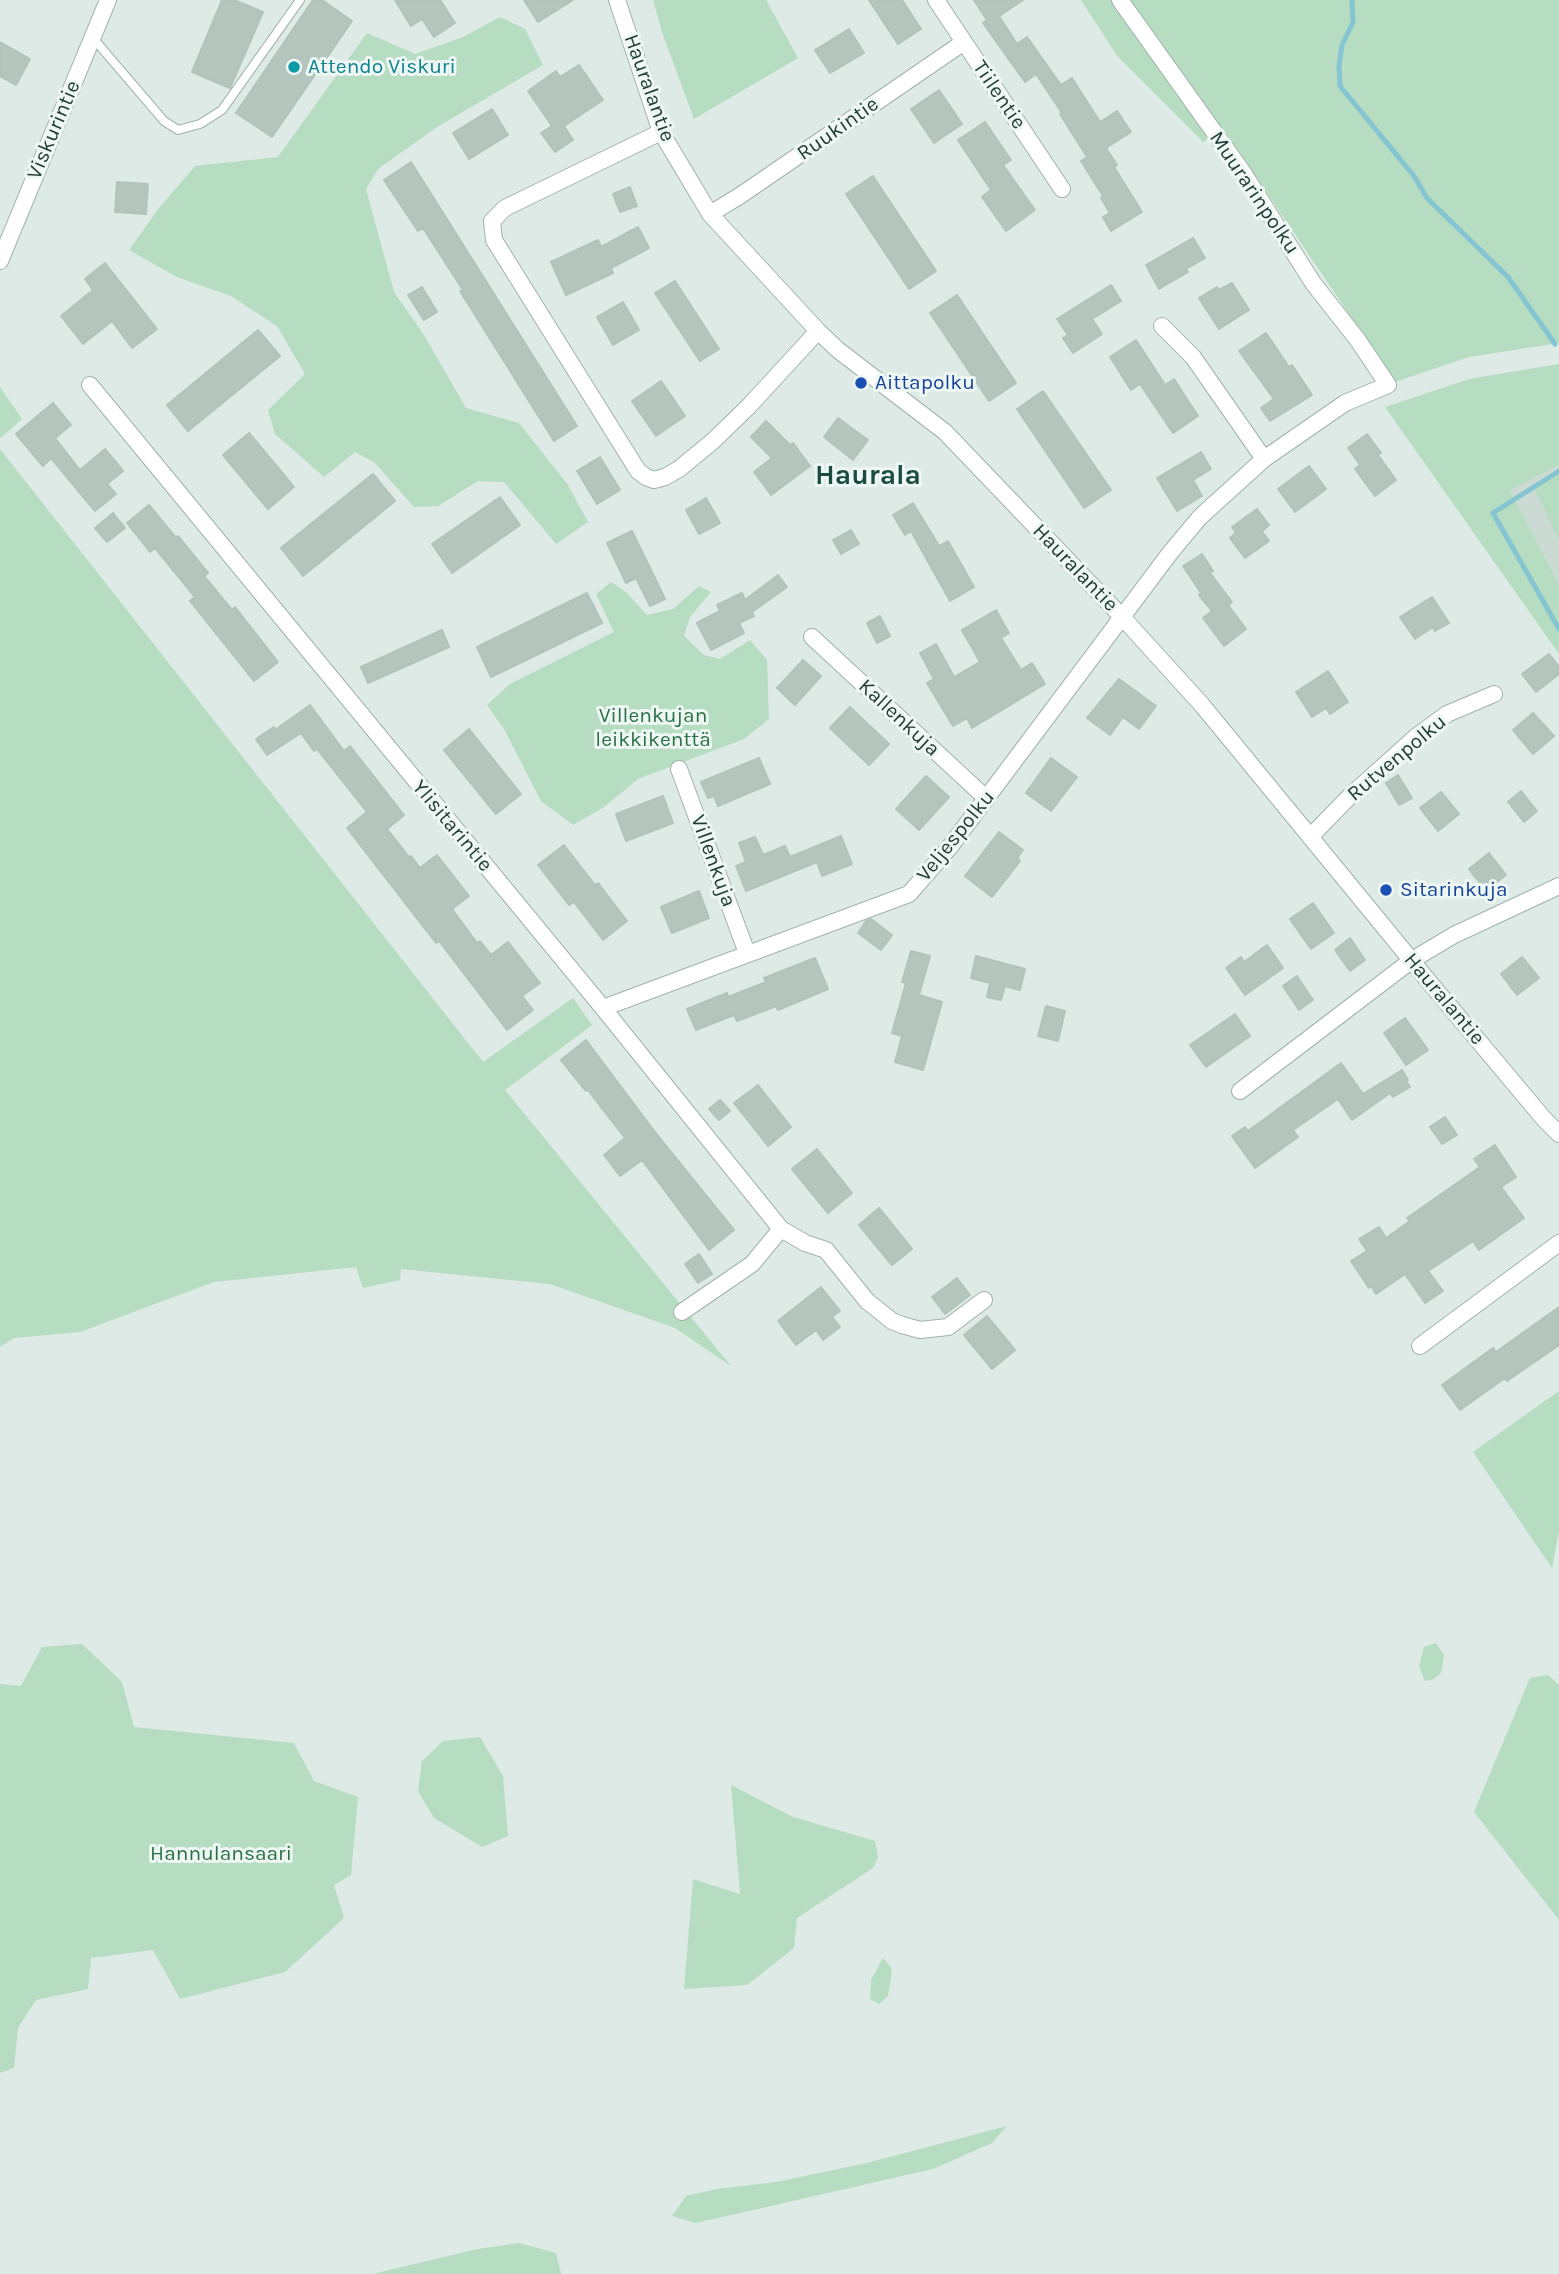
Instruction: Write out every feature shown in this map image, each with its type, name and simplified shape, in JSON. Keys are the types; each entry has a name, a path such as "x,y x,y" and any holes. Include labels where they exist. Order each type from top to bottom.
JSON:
{"street":[{"name":"Viskurintie","path":"0,261 108,0"},
{"name":"Hauralantie","path":"617,0 662,132 710,214 818,331 838,350 944,432 1123,618 1202,705 1559,1134"},
{"name":"Tiilentie","path":"936,0 1062,189"},
{"name":"Muurarinpolku","path":"1119,0 1244,174 1313,283 1357,339 1388,385"},
{"name":"Ruukintie","path":"710,214 964,42"},
{"path":"662,132 505,208 492,221 494,240 638,471 654,480 679,468 713,441 749,406 818,331"},
{"path":"1162,326 1193,357 1264,459"},
{"name":"Ylisitarintie","path":"90,385 603,1008 781,1229 805,1243 826,1250 867,1301 892,1321 902,1325 920,1330 948,1326 984,1300"},
{"name":"Veljespolku","path":"603,1008 909,894 987,799 1200,517 1264,459 1345,403 1388,385"},
{"name":"Kallenkuja","path":"812,637 987,799"},
{"name":"Rutvenpolku","path":"1310,837 1349,797 1417,736 1447,713 1494,694"},
{"name":"Villenkuja","path":"678,769 747,953"},
{"path":"1240,1091 1412,960 1454,935 1559,886"},
{"path":"682,1312 752,1264 781,1229"},
{"path":"1420,1346 1559,1243"}],"lane":[{"path":"93,38 164,121 178,130 200,124 222,110 300,0"}],"shaded area":[{"path":"1559,465 1559,585 1510,490"}],"green space":[{"path":"653,0 766,0 798,58 694,119"},
{"path":"1081,0 1559,0 1559,343 1469,357 1395,382 1225,131 1203,142 1118,57"},
{"path":"500,17 525,29 543,65 437,127 378,169 366,189 394,292 424,335 466,408 519,423 568,485 588,522 556,544 504,482 478,481 438,506 414,507 375,463 355,452 324,477 275,434 268,410 305,374 277,326 231,296 177,277 129,250 159,208 195,166 278,157 367,33 415,54 463,37"},
{"path":"1559,364 1559,465 1510,490 1559,585 1559,654 1385,407 1469,379"},
{"path":"0,387 22,419 0,438"},
{"path":"0,449 483,1062 573,998 592,1025 505,1090 731,1366 675,1328 550,1284 401,1269 400,1280 363,1288 356,1267 214,1282 80,1332 14,1338 0,1347"},
{"path":"1559,475 1559,540 1534,488"},
{"name":"Villenkujan leikkikenttä","path":"611,582 625,591 647,615 673,609 699,586 711,592 690,617 684,636 704,655 720,659 750,640 767,660 769,719 744,739 638,779 604,807 573,825 541,801 504,729 487,705 510,684 614,632 596,594"},
{"path":"1559,1391 1559,1531 1552,1568 1473,1452"},
{"path":"1436,1643 1444,1655 1441,1673 1434,1679 1425,1681 1419,1666 1424,1647"},
{"name":"Hannulansaari","path":"82,1644 122,1682 134,1727 294,1743 314,1781 358,1797 351,1875 334,1885 344,1918 285,1972 180,1999 153,1950 91,1958 88,1989 36,2000 18,2028 14,2068 0,2073 0,1684 21,1686 42,1647"},
{"path":"1548,1675 1559,1685 1559,1920 1474,1812 1530,1678"},
{"path":"480,1737 503,1776 508,1836 482,1847 434,1818 418,1791 422,1761 443,1741"},
{"path":"731,1785 793,1817 875,1841 878,1857 873,1868 797,1918 794,1948 747,1985 684,1989 693,1879 740,1894"},
{"path":"883,1958 892,1969 888,1996 879,2004 870,1999 871,1980"},
{"path":"1007,2126 992,2143 933,2169 696,2223 672,2216 686,2196 717,2189 776,2182 867,2163"},
{"path":"519,2243 556,2253 561,2274 373,2274 477,2249"}],"building":[{"path":"222,0 234,0 263,12 230,88 192,72"},
{"name":"Attendo Viskuri","path":"313,0 322,0 352,21 272,137 236,113"},
{"path":"395,0 440,0 455,23 434,37 422,19 411,26"},
{"path":"524,0 573,0 538,22"},
{"path":"869,0 902,0 921,29 898,44"},
{"path":"974,0 1023,0 999,16 1017,44 1027,37 1061,85 1072,78 1100,122 1117,111 1131,132 1106,148 1117,165 1114,167 1142,212 1111,231 1103,217 1110,213 1101,198 1103,196 1081,161 1087,157 1060,114 1062,113 1036,74 1025,82 983,23 987,20"},
{"path":"849,29 864,53 830,73 815,50"},
{"path":"0,42 30,59 16,85 0,76"},
{"path":"579,65 603,100 564,126 573,140 555,152 541,133 552,126 528,91 556,71 560,77"},
{"path":"939,90 962,124 934,143 911,109"},
{"path":"492,109 508,135 469,159 453,133"},
{"path":"985,122 1011,160 1003,165 1035,210 1006,231 982,197 991,190 958,140"},
{"path":"411,162 577,426 554,441 423,228 418,231 384,180"},
{"path":"873,176 936,271 909,289 846,194"},
{"path":"117,182 148,184 146,214 115,212"},
{"path":"630,187 637,206 620,212 613,194"},
{"path":"638,227 649,248 611,268 613,273 566,295 551,262 598,240 601,247"},
{"path":"1193,238 1205,258 1186,269 1188,272 1159,289 1146,265"},
{"path":"105,263 157,329 132,348 112,321 83,344 61,316 93,290 85,279"},
{"path":"675,281 719,349 700,361 655,293"},
{"path":"1232,283 1249,310 1219,329 1199,298 1217,287 1219,290"},
{"path":"1111,285 1121,301 1092,319 1102,334 1073,353 1063,338 1068,335 1057,319"},
{"path":"422,287 437,312 424,320 408,295"},
{"path":"957,295 1016,383 989,401 930,313"},
{"path":"623,302 639,330 613,345 597,317"},
{"path":"258,330 280,356 188,431 167,405"},
{"path":"1266,333 1312,395 1270,421 1261,408 1274,399 1239,351"},
{"path":"1136,340 1165,385 1174,379 1198,416 1173,433 1140,384 1131,390 1110,357"},
{"path":"661,381 685,416 656,436 632,401"},
{"path":"1043,391 1111,490 1084,508 1017,409"},
{"path":"53,403 71,425 55,438 80,470 105,449 123,471 107,484 116,494 95,511 51,458 43,466 16,434"},
{"path":"838,418 868,440 853,460 824,437"},
{"path":"766,421 790,445 793,443 810,466 771,495 754,472 772,458 751,437"},
{"path":"249,433 294,487 268,509 223,455"},
{"path":"1367,434 1396,480 1375,496 1355,469 1360,465 1348,448"},
{"path":"1201,452 1211,469 1193,480 1202,496 1177,511 1157,478"},
{"path":"600,457 620,490 597,504 577,471"},
{"path":"1309,466 1326,489 1295,512 1278,489"},
{"path":"373,474 395,501 303,576 281,548"},
{"path":"500,497 520,525 452,573 432,544"},
{"path":"706,498 720,523 699,534 686,510"},
{"path":"913,503 939,546 948,541 974,587 950,601 911,531 905,535 893,515"},
{"path":"149,505 176,538 178,536 208,573 204,576 232,610 235,607 278,662 254,681 190,601 195,597 155,548 150,552 127,523"},
{"path":"1257,509 1269,525 1262,531 1269,541 1245,558 1230,538 1236,533 1232,527"},
{"path":"113,513 125,528 107,542 95,528"},
{"path":"851,530 859,544 841,554 833,540"},
{"path":"632,531 665,599 650,606 636,578 626,583 607,543"},
{"path":"1202,554 1213,571 1210,573 1232,602 1228,605 1246,629 1224,646 1203,618 1212,611 1199,595 1201,593 1183,566"},
{"path":"778,575 787,587 752,612 754,616 739,623 744,633 711,650 697,623 720,611 717,605 742,593 745,600"},
{"path":"587,593 602,623 491,677 477,647"},
{"path":"1432,597 1449,623 1435,631 1433,627 1415,639 1400,617"},
{"path":"996,610 1009,633 1001,638 1021,670 1032,663 1045,684 972,728 967,718 953,726 927,683 934,679 920,653 936,644 954,677 980,662 962,630"},
{"path":"880,616 890,636 877,643 867,623"},
{"path":"442,630 449,647 368,683 361,667"},
{"path":"1549,654 1559,667 1559,674 1536,692 1522,674"},
{"path":"803,660 821,676 795,705 777,688"},
{"path":"1328,671 1348,702 1330,714 1326,708 1312,717 1296,692"},
{"path":"1119,679 1156,706 1139,729 1123,717 1110,735 1087,718"},
{"path":"310,705 344,751 350,746 404,815 387,829 409,857 411,856 420,868 437,855 469,896 452,909 477,943 480,941 491,955 508,942 540,983 522,996 533,1010 507,1030 347,828 367,812 317,749 314,751 301,733 267,755 256,739 274,727 275,730"},
{"path":"850,707 889,744 869,765 830,728"},
{"path":"1533,713 1554,736 1533,754 1513,730"},
{"path":"469,729 521,794 496,814 444,750"},
{"path":"759,758 770,784 718,806 714,796 708,798 701,782"},
{"path":"1051,758 1077,777 1051,811 1026,793"},
{"path":"1398,775 1412,798 1399,805 1386,783"},
{"path":"926,776 949,797 919,830 896,809"},
{"path":"1521,791 1537,811 1524,822 1508,802"},
{"path":"1441,792 1459,814 1438,831 1420,808"},
{"path":"663,796 673,823 626,841 616,814"},
{"path":"999,832 1023,850 1017,858 1020,861 992,897 965,876"},
{"path":"841,836 852,864 822,876 817,862 746,891 736,866 746,862 739,843 755,837 763,855 785,846 790,857"},
{"path":"564,845 627,921 603,940 574,902 569,905 538,865"},
{"path":"1489,853 1506,875 1486,890 1469,869"},
{"path":"699,891 709,918 672,933 661,907"},
{"path":"1313,903 1334,933 1311,949 1290,919"},
{"path":"871,919 892,935 881,950 858,933 866,921"},
{"path":"1350,938 1365,960 1350,971 1335,950"},
{"path":"1267,945 1283,968 1245,995 1226,968 1241,957 1244,962"},
{"path":"911,951 930,956 919,995 942,1002 923,1070 895,1062 902,1036 892,1033 906,983 902,982"},
{"path":"976,956 1025,969 1020,990 1005,986 1001,1000 987,997 990,983 971,978"},
{"path":"1522,957 1539,978 1517,995 1501,974"},
{"path":"815,958 828,989 778,1010 776,1006 737,1021 734,1015 696,1030 687,1009 727,993 728,997 766,982 764,978"},
{"path":"1297,976 1313,1000 1299,1010 1283,986"},
{"path":"1046,1006 1065,1011 1058,1041 1038,1036"},
{"path":"1235,1014 1250,1036 1206,1067 1190,1045"},
{"path":"1405,1018 1428,1050 1406,1065 1384,1033"},
{"path":"586,1040 658,1136 734,1230 709,1250 642,1160 620,1176 604,1155 625,1138 561,1060"},
{"path":"1341,1063 1363,1094 1402,1070 1410,1087 1393,1097 1390,1093 1352,1120 1338,1099 1293,1130 1298,1137 1255,1168 1232,1136 1245,1127 1248,1131"},
{"path":"758,1085 791,1127 768,1146 734,1103"},
{"path":"720,1100 730,1111 719,1120 709,1109"},
{"path":"1445,1117 1457,1135 1442,1144 1430,1127"},
{"path":"1495,1145 1516,1177 1501,1187 1524,1218 1479,1250 1473,1241 1428,1271 1443,1291 1425,1303 1405,1274 1376,1294 1351,1261 1367,1251 1359,1239 1379,1227 1386,1238 1410,1221 1407,1218 1480,1167 1474,1159"},
{"path":"817,1149 852,1193 828,1213 792,1169"},
{"path":"879,1208 912,1249 892,1265 859,1225"},
{"path":"699,1254 712,1274 698,1283 685,1264"},
{"path":"957,1278 970,1295 945,1314 932,1297"},
{"path":"821,1287 840,1311 832,1317 840,1327 823,1340 816,1330 796,1345 778,1321"},
{"path":"1559,1307 1559,1345 1460,1410 1442,1385 1493,1348 1496,1352"},
{"path":"987,1316 1015,1350 992,1369 964,1335"}],"waterway":[{"path":"1352,0 1353,22 1342,45 1340,86 1414,176 1427,198 1508,277 1555,344"},
{"path":"1559,471 1493,513 1559,629"}],"place":[{"name":"Attendo Viskuri","path":"294,67"},
{"name":"Aittapolku","path":"861,383"},
{"name":"Sitarinkuja","path":"1386,890"}],"district":[{"name":"Haurala","path":"868,476"}]}
